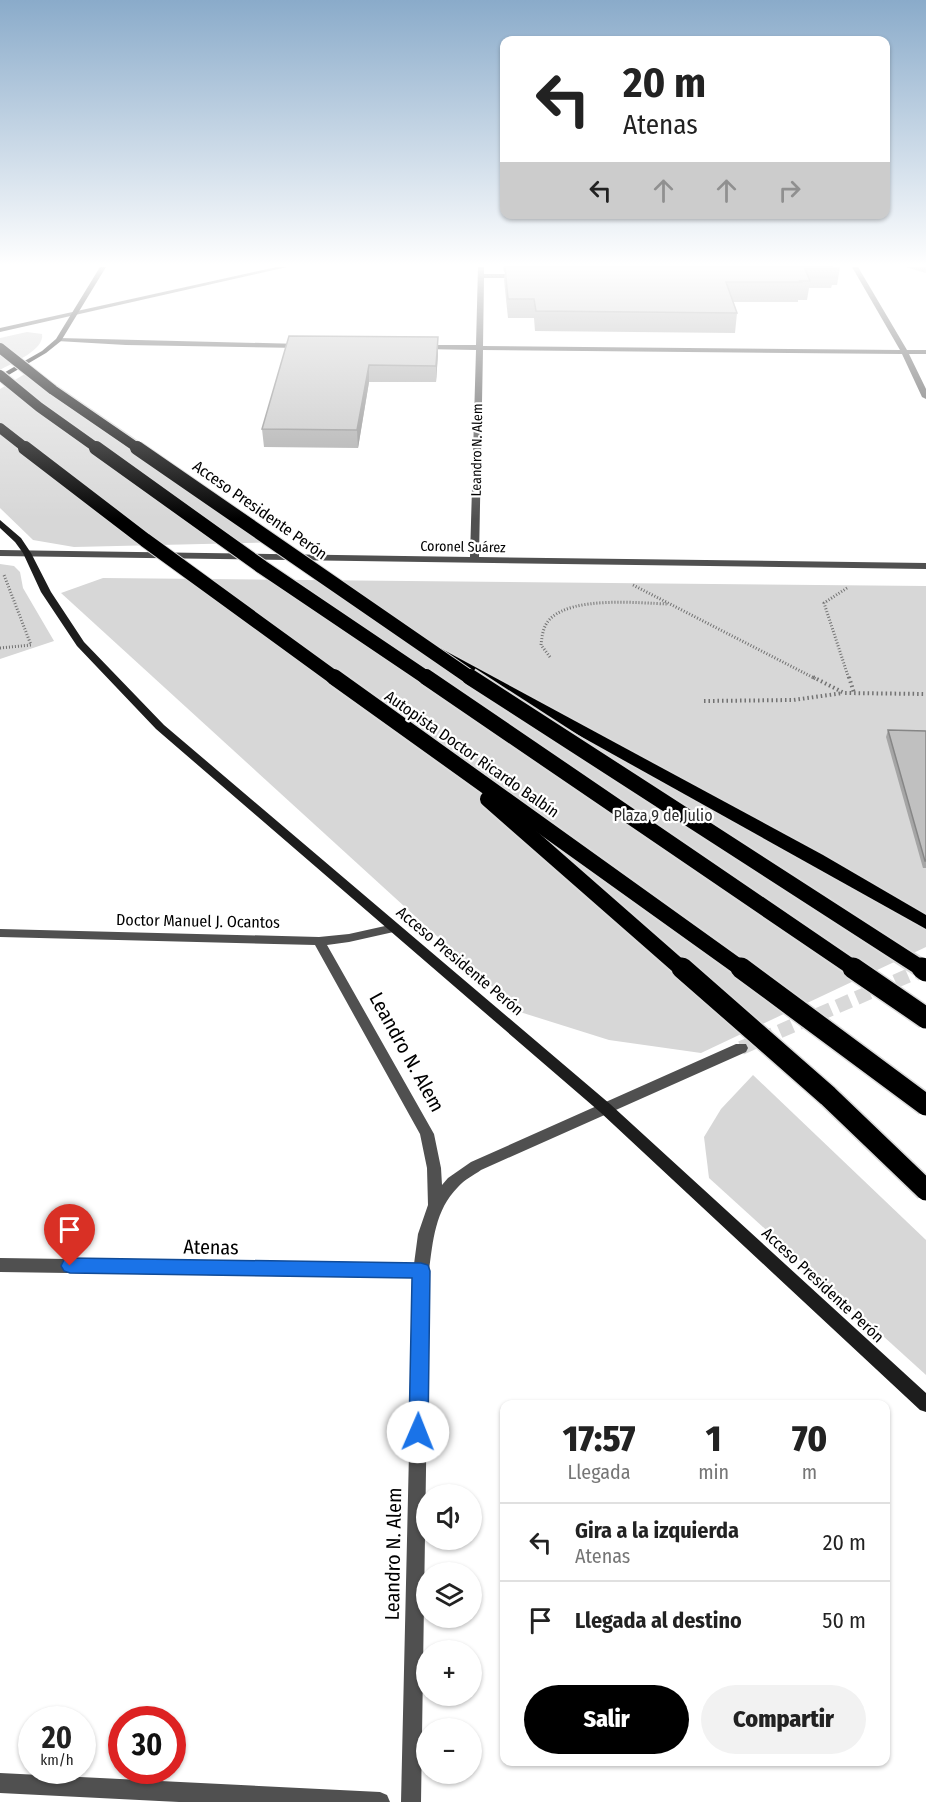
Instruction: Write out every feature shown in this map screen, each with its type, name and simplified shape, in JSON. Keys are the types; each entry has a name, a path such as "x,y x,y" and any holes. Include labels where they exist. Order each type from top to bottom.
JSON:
{"highway":[{"name":"Acceso Presidente Perón","path":"4,351 53,390 488,689 926,971"},
{"path":"0,376 39,407 262,567 679,848 926,1018"},
{"name":"Autopista Doctor Ricardo Balbín","path":"0,428 100,506 926,1105"},
{"path":"408,634 818,859 926,923"},
{"path":"416,737 828,1095 926,1190"}],"main road":[{"path":"0,376 45,351"},
{"name":"Acceso Presidente Perón","path":"0,523 27,552 46,592 80,644 160,726 605,1108 926,1404"}],"street":[{"name":"Leandro N. Alem","path":"474,561 479,351"},
{"path":"904,351 926,397"},
{"path":"906,351 926,352"},
{"name":"Coronel Suárez","path":"0,553 926,566"},
{"name":"Doctor Manuel J. Ocantos","path":"0,933 319,941 349,938 394,928"},
{"name":"Leandro N. Alem","path":"319,941 427,1134 434,1168 435,1205 426,1234 421,1271 411,1802"},
{"path":"435,1205 453,1182 476,1166 741,1048"},
{"name":"Atenas","path":"0,1265 421,1271"},
{"path":"0,1783 380,1802"}],"path":[{"path":"0,648 31,645 2,570"},
{"path":"631,584 844,693"},
{"path":"849,587 824,603 854,693"},
{"path":"550,657 541,645 543,632 551,618 569,609 602,604 668,604"},
{"path":"704,701 793,700 844,693 926,694"}],"green space":[{"path":"0,351 33,351 27,355 0,370"},
{"path":"33,369 287,542 74,547 33,540 0,508 0,389"},
{"path":"0,564 14,566 20,572 23,588 54,641 0,659"},
{"name":"Plaza 9 de Julio","path":"103,578 926,586 926,947 701,1053 609,1040 520,1012 61,593"},
{"path":"753,1075 926,1240 926,1375 709,1178 704,1137 721,1109"}],"building":[{"path":"285,351 437,351 436,366 369,365 357,430 262,429"},
{"path":"888,730 926,731 926,861 925,861"}],"tunnel":[{"path":"741,1048 926,968 922,970"}],"route":[{"path":"70,1266 421,1271 418,1432"}]}
